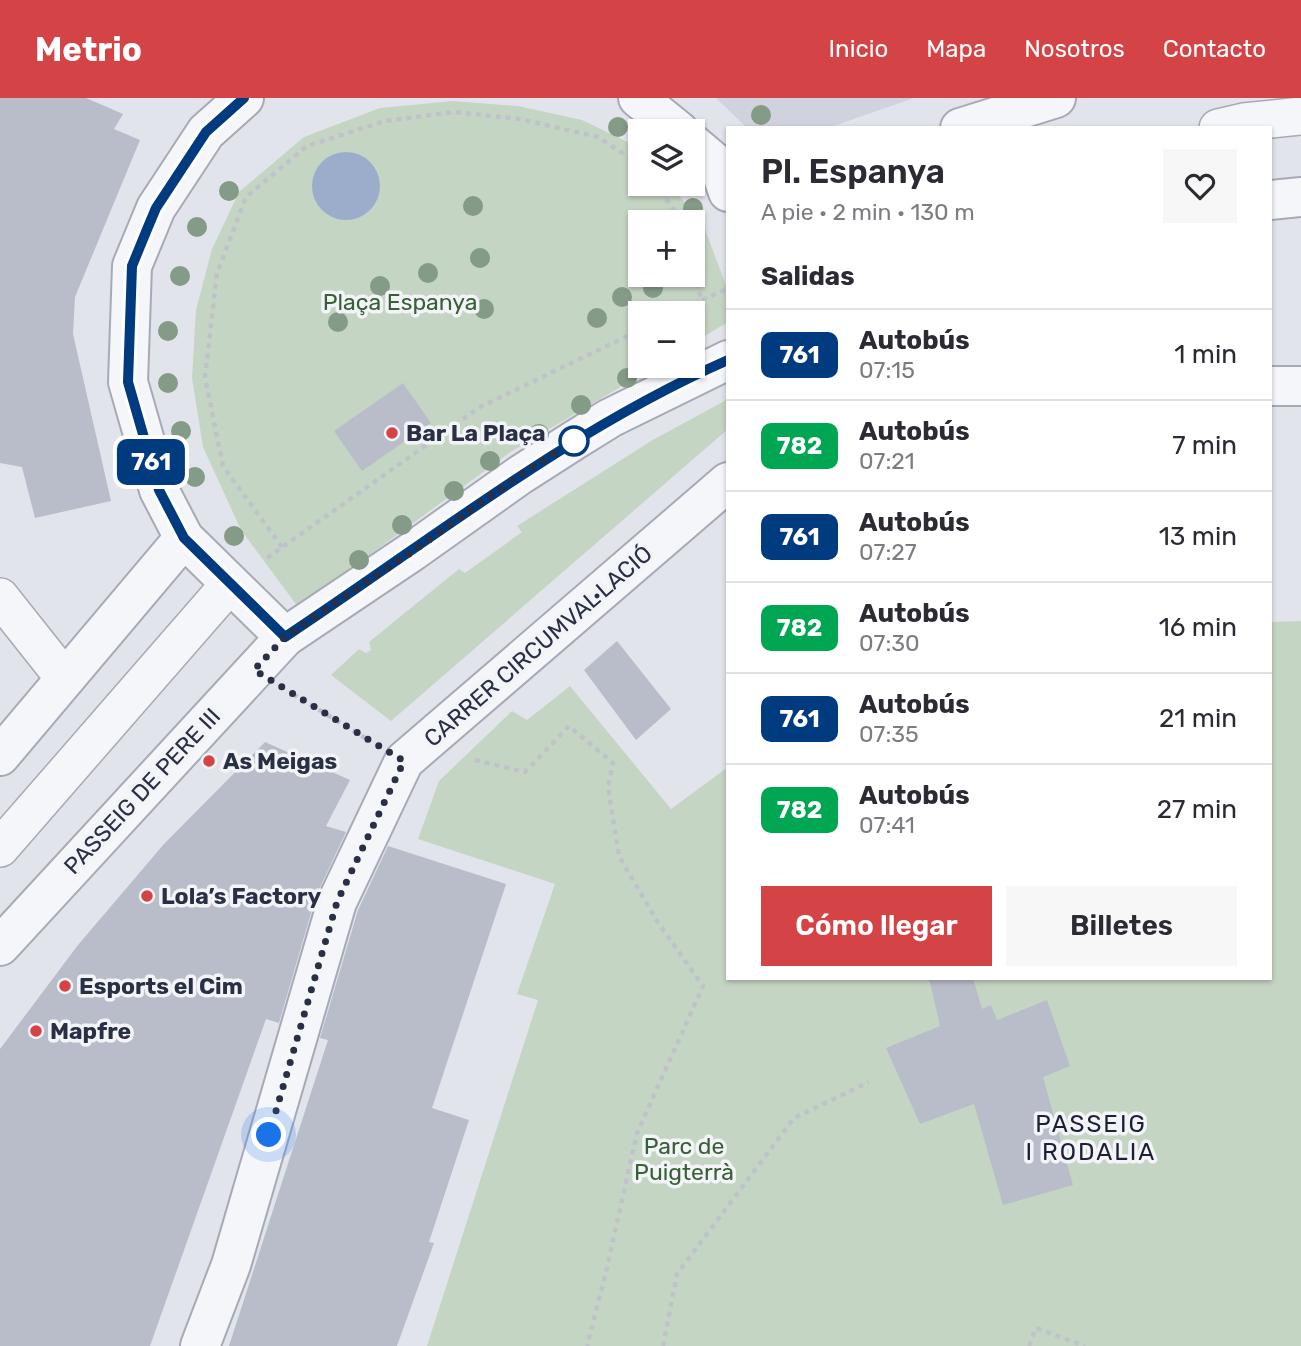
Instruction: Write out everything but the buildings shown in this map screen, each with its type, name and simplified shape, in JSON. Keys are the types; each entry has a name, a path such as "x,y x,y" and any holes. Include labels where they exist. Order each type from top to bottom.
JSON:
{"street":[{"path":"244,98 206,132 156,208 132,266 128,382 159,490 184,538 285,637 530,468 610,418 723,357"},
{"path":"638,98 664,119"},
{"path":"966,126 1056,98"},
{"path":"1227,126 1301,116"},
{"path":"1272,200 1301,197"},
{"path":"1272,386 1301,386"},
{"name":"CARRER CIRCUMVAL·LACIÓ","path":"200,1346 231,1265 337,902 412,755 726,484"},
{"path":"0,756 184,538"},
{"path":"0,848 229,585"},
{"path":"0,597 65,679"},
{"name":"PASSEIG DE PERE III","path":"0,946 285,637"}],"path":[{"path":"628,157 598,137 519,119 454,112 385,121 307,146 246,197 217,273 205,377 223,466 282,548 480,407 628,336"},
{"path":"663,196 674,210"},
{"path":"698,287 702,301 726,289"},
{"path":"254,670 412,755 525,772 569,726 612,763 608,787 619,856 657,921 703,986 637,1133 587,1346"},
{"path":"663,1346 677,1274 794,1118 869,1082"},
{"path":"1029,1346 1036,1328 1085,1346"}],"shaded area":[{"path":"716,98 914,98 834,126 745,126"}],"green space":[{"name":"Plaça Espanya","path":"453,101 518,106 582,120 628,142 628,196 679,196 690,210 628,210 628,287 705,287 705,229 726,286 726,323 705,336 705,301 628,301 628,378 636,378 512,451 298,607 241,530 203,447 192,378 196,310 212,249 239,192 304,137 380,108"},
{"path":"726,400 726,431 391,721 331,675 359,649 366,653 371,650 369,642 459,569 465,573 522,532 517,526 651,441"},
{"name":"Parc de Puigterrà","path":"1301,621 1301,1346 427,1346 538,1000 517,994 555,884 418,839 439,781 512,711 527,720 570,686 671,809 726,768 726,980 1272,980 1272,622"}],"water":[{"path":"353,152 374,167 380,179 378,199 370,210 353,220 339,220 322,210 314,199 312,179 322,162 333,154"}],"bus line":[{"name":"761","path":"244,98 206,132 156,208 132,266 128,382 159,490 184,538 285,637 520,475 610,418 726,361"}],"place":[{"name":"Bar La Plaça","path":"392,433"},
{"name":"As Meigas","path":"209,761"},
{"name":"Lola’s Factory","path":"147,896"},
{"name":"Esports el Cim","path":"65,986"},
{"name":"Mapfre","path":"36,1031"}],"district":[{"name":"PASSEIG I RODALIA","path":"1091,1138"}],"route":[{"path":"269,1135 337,902 404,761 254,670 285,637 520,475 574,441"}]}
